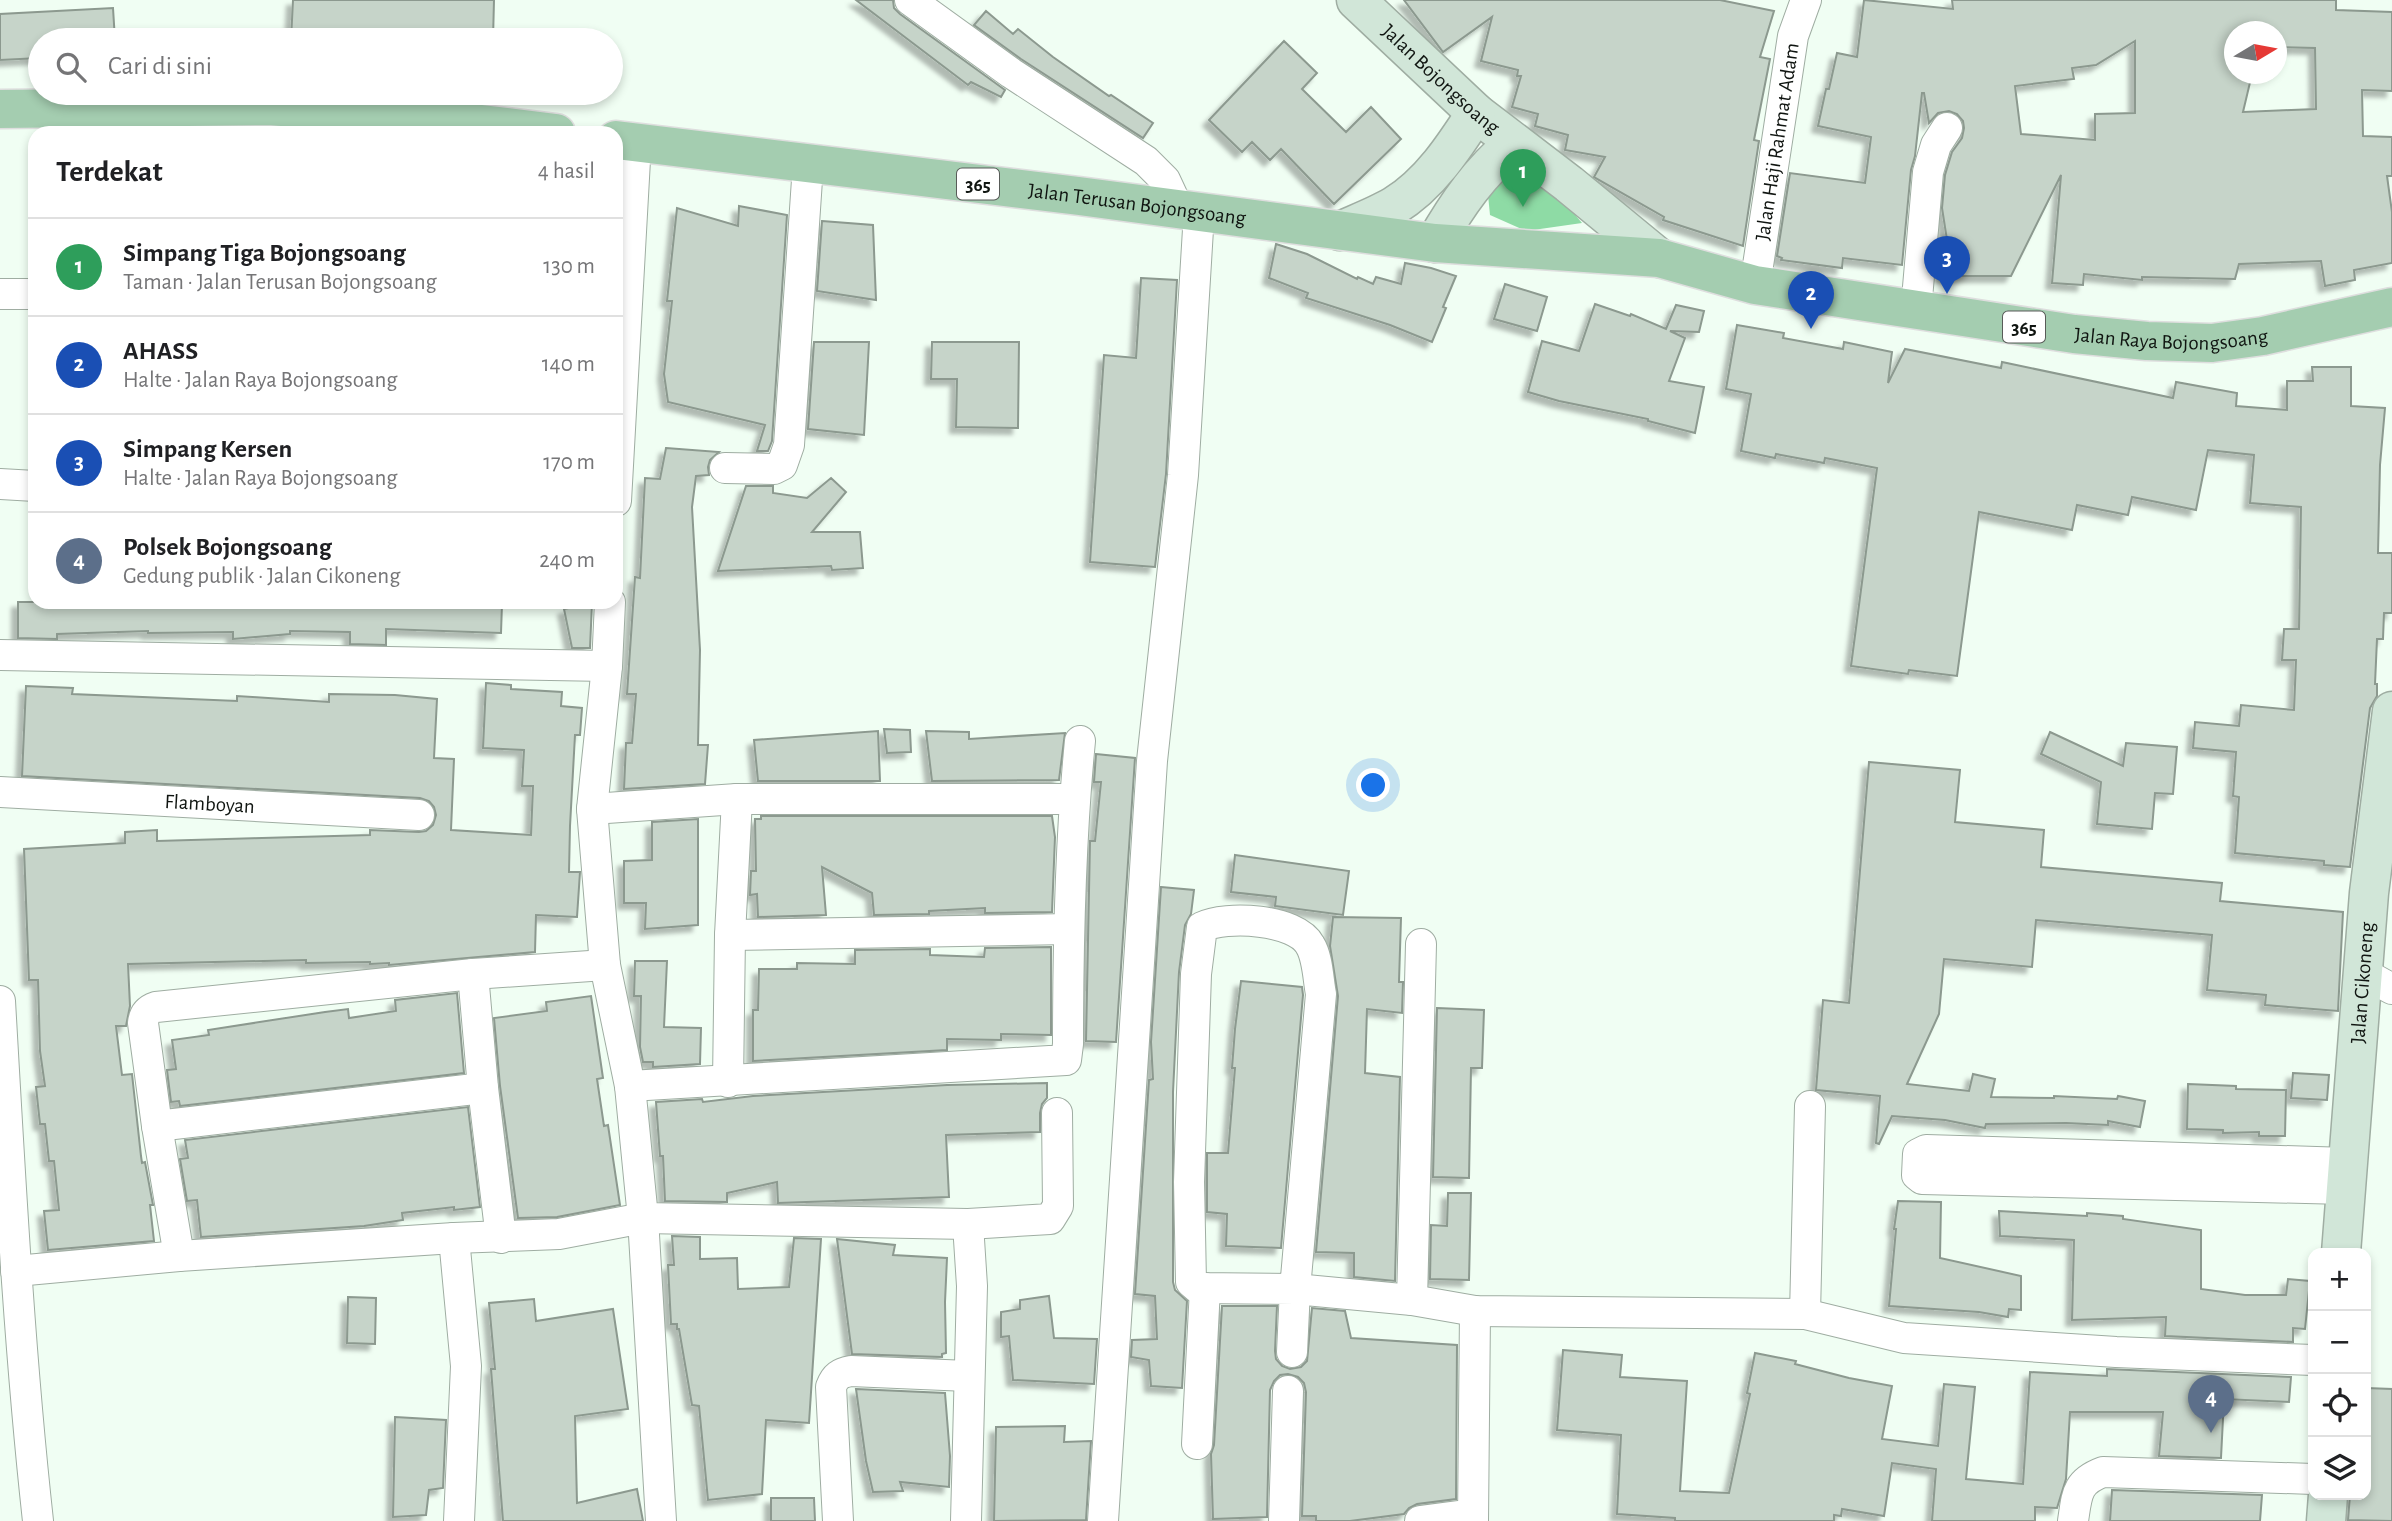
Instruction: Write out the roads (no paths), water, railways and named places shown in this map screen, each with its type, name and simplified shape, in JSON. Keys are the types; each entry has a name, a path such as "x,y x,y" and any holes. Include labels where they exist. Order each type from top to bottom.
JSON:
{"main road":[{"name":"Jalan Bojongsoang","path":"1356,0 1476,113 1569,184 1659,258"},
{"path":"0,109 269,106 498,126"},
{"path":"1340,231 1394,206 1413,192 1437,167 1476,113"},
{"name":"Jalan Terusan Bojongsoang","path":"626,141 1435,243 1659,258"},
{"path":"1435,243 1471,186 1488,165 1514,142"},
{"name":"Jalan Raya Bojongsoang","path":"1659,258 1755,285 2074,334 2147,341 2212,343 2263,336 2392,307"},
{"name":"Jalan Cikoneng","path":"2341,1248 2346,1176 2377,981 2369,893 2392,711"},
{"path":"2326,1521 2328,1500"}],"street":[{"path":"909,0 1002,66 1146,161 1189,211 1183,475 1152,761 1103,1521"},
{"name":"Jalan Haji Rahmat Adam","path":"1755,285 1793,36 1806,0"},
{"path":"1916,310 1928,172 1936,145 1947,128"},
{"path":"623,249 626,141"},
{"path":"725,468 774,469 782,466 789,445 808,164"},
{"path":"0,294 28,294"},
{"path":"0,484 28,486"},
{"path":"610,609 607,666 592,809 605,965 630,1086 643,1217 661,1521"},
{"path":"0,655 607,666"},
{"path":"630,1086 1066,1060 1068,929 1074,799 1080,741"},
{"name":"Flamboyan","path":"0,792 419,815"},
{"path":"592,809 737,799 1074,799"},
{"path":"728,1082 730,935 737,799"},
{"path":"1292,1352 1295,1289 1321,994 1312,947 1301,933 1255,922 1212,923 1202,928 1196,974 1189,1182 1191,1282 1198,1287 1295,1289 1412,1300 1475,1311 1805,1314 1904,1338 2116,1352 2308,1360"},
{"path":"730,935 1068,929"},
{"path":"1412,1300 1421,944"},
{"path":"179,1256 143,1023 144,1015 149,1009 473,974 605,965"},
{"path":"473,974 500,1238"},
{"path":"0,1001 3,1095 38,1521"},
{"path":"157,1126 483,1088"},
{"path":"1805,1314 1810,1106"},
{"path":"16,1271 179,1256 559,1234 643,1217 968,1224 1050,1219 1058,1206 1057,1112"},
{"path":"1926,1150 2346,1176 1922,1179 1917,1175 1918,1154 1926,1150"},
{"path":"966,1521 972,1286 968,1224"},
{"path":"454,1238 466,1366 459,1521"},
{"path":"1196,1444 1205,1288"},
{"path":"1420,1521 1473,1517 1475,1311"},
{"path":"838,1521 831,1387 834,1379 840,1373 850,1371 968,1376"},
{"path":"1284,1521 1288,1391"},
{"path":"2073,1521 2082,1482 2103,1472 2308,1479"}],"place":[{"name":"Simpang Tiga Bojongsoang","path":"1523,207"},
{"name":"Simpang Kersen","path":"1947,294"},
{"name":"AHASS","path":"1811,329"},
{"name":"Polsek Bojongsoang","path":"2211,1433"}]}
